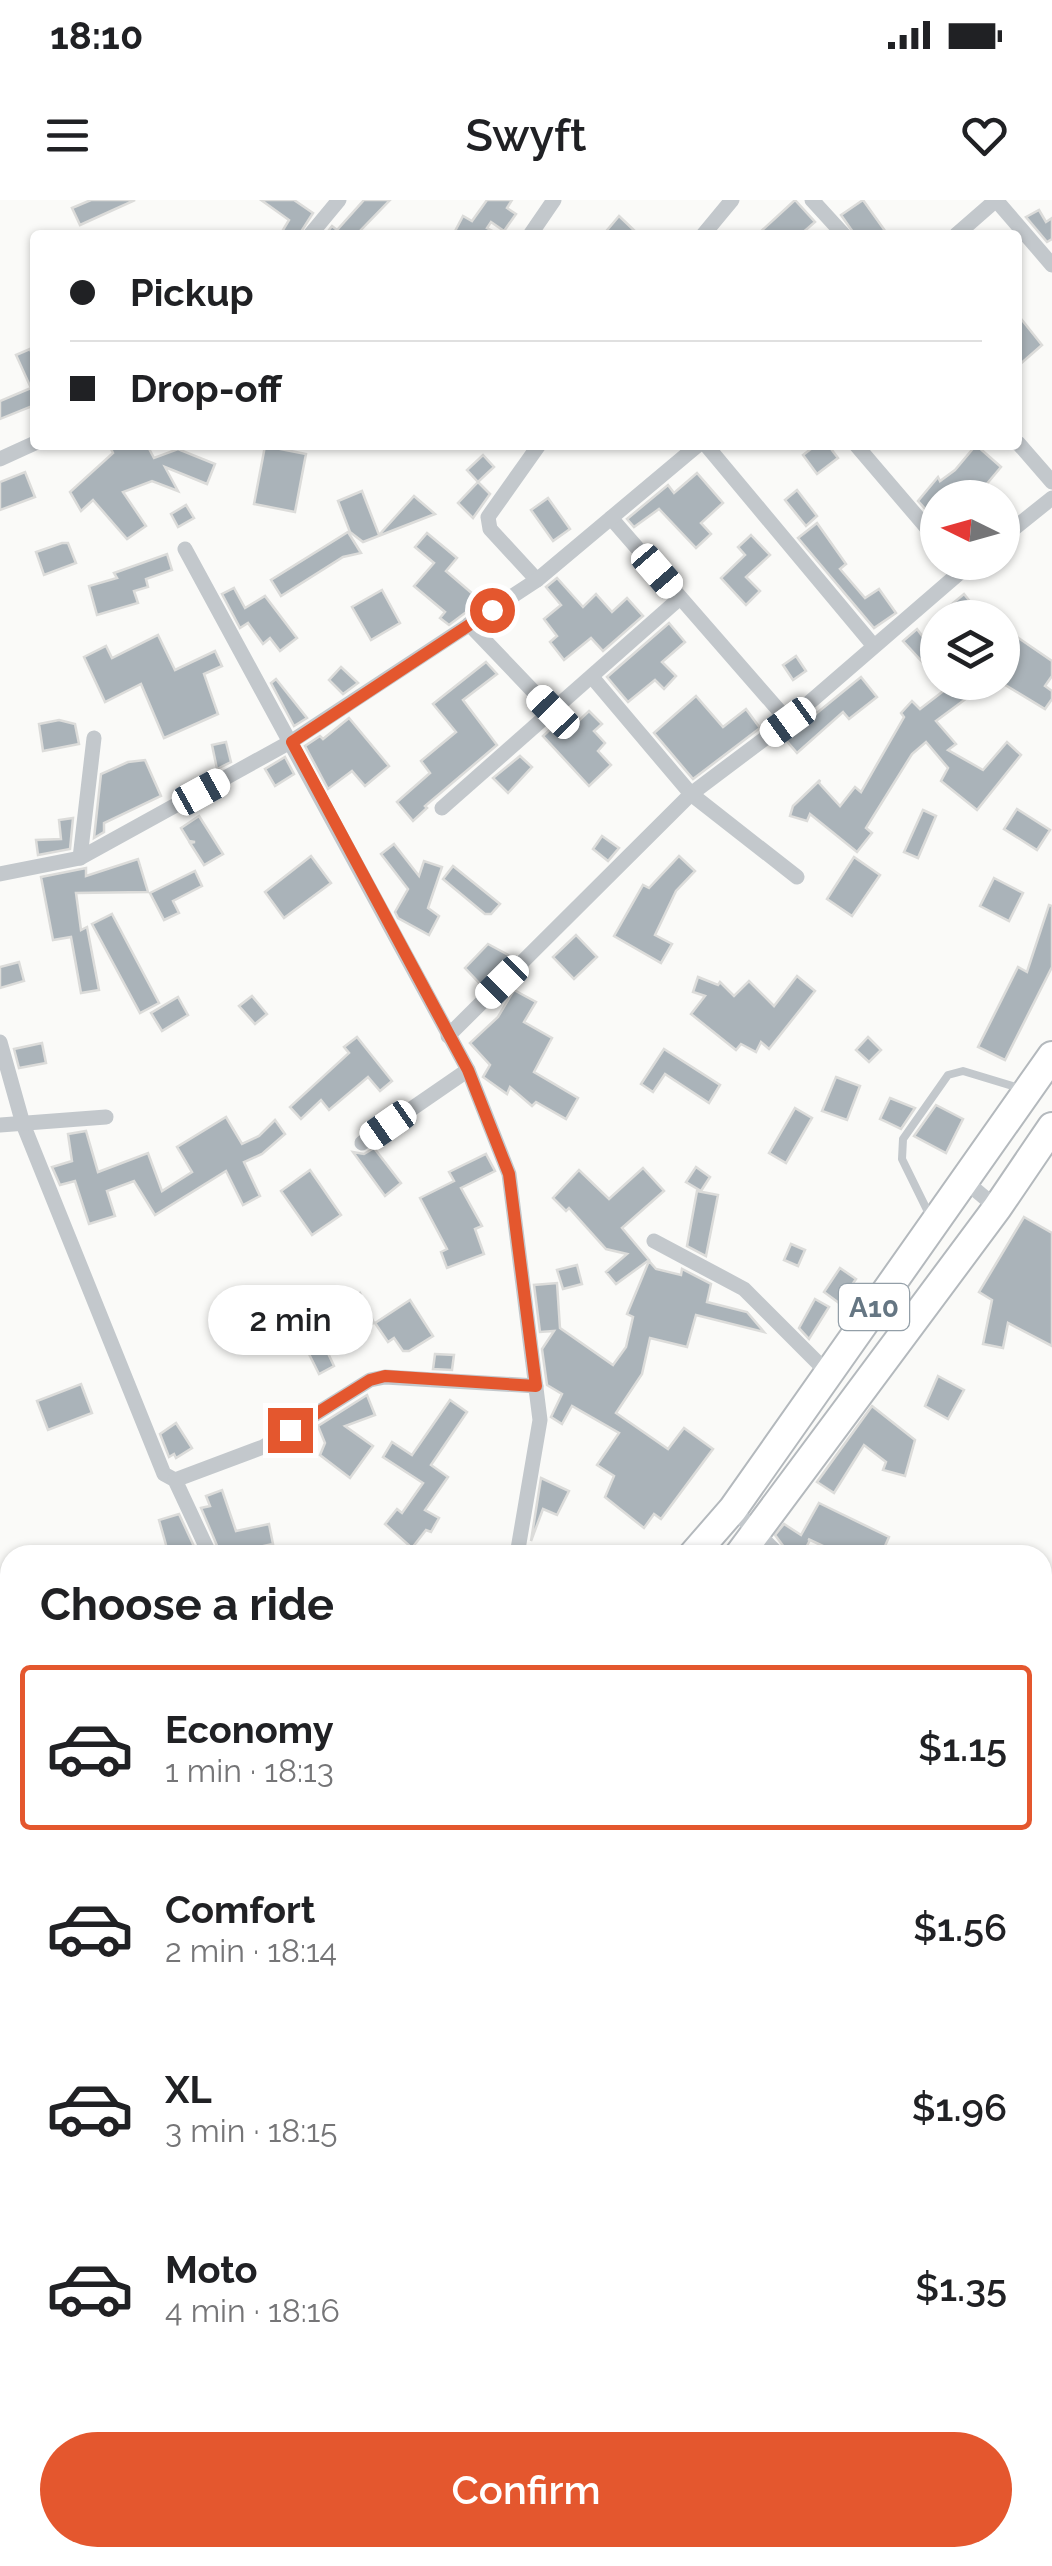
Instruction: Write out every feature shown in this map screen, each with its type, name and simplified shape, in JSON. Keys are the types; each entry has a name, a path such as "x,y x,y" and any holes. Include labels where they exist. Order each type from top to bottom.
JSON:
{"highway":[{"name":"A10","path":"701,1545 733,1509 1052,1056"},
{"name":"A10","path":"748,1545 997,1208 1052,1127"}],"street":[{"path":"314,230 339,200"},
{"path":"533,230 554,200"},
{"path":"707,230 732,200"},
{"path":"812,200 839,230"},
{"path":"962,230 996,200 1022,230"},
{"path":"715,221 723,230"},
{"path":"1022,230 1052,265"},
{"path":"0,459 30,445"},
{"path":"1022,448 1052,482"},
{"path":"535,450 488,517 490,529 537,580"},
{"path":"675,450 683,458"},
{"path":"0,874 80,858 292,742 537,580 692,450"},
{"path":"710,450 873,645"},
{"path":"860,450 920,520"},
{"path":"1020,524 1052,498"},
{"path":"611,518 788,722"},
{"path":"185,549 468,1070 509,1174 540,1420 519,1545"},
{"path":"448,1036 690,794 788,722 947,580"},
{"path":"442,808 680,598"},
{"path":"468,624 553,712"},
{"path":"592,677 690,794 797,877"},
{"path":"80,858 94,738"},
{"path":"0,1042 23,1124 164,1474 175,1480 205,1545"},
{"path":"362,1143 468,1070"},
{"path":"0,1126 106,1117"},
{"path":"965,1181 997,1208"},
{"path":"654,1241 744,1289 827,1372"},
{"path":"175,1480 264,1447 370,1380 385,1376 536,1386"},
{"path":"733,1509 748,1545"}],"lane":[{"path":"934,1224 902,1159 903,1139 948,1074 963,1071 1028,1090"}],"building":[{"path":"91,200 135,200 80,225 72,208"},
{"path":"261,200 294,200 313,213 302,230 283,230 289,220"},
{"path":"364,200 390,200 361,230 337,230"},
{"path":"487,200 512,200 507,208 516,214 505,230 491,222 487,228 491,230 456,230 463,216 472,221"},
{"path":"795,200 815,222 806,230 762,230"},
{"path":"863,200 884,230 852,230 841,215"},
{"path":"1039,210 1046,222 1052,218 1052,239 1047,242 1026,217"},
{"path":"619,216 634,230 607,230"},
{"path":"1022,320 1042,345 1022,362"},
{"path":"30,349 30,386 16,355"},
{"path":"30,388 30,407 0,419 0,401"},
{"path":"112,450 150,450 154,458 180,450 215,464 207,484 165,467 178,491 152,481 123,492 146,526 127,539 93,500 81,511 70,492 113,453"},
{"path":"264,450 306,454 295,512 254,504"},
{"path":"810,450 832,450 838,458 817,474 803,455"},
{"path":"972,450 982,450 1001,467 990,480 941,480"},
{"path":"483,455 494,467 478,482 467,470"},
{"path":"25,472 35,497 0,510 0,482"},
{"path":"697,473 723,503 701,523 711,534 696,548 659,509 634,527 627,519 668,485 674,493"},
{"path":"478,482 490,494 473,518 458,503"},
{"path":"797,490 817,516 806,526 785,500"},
{"path":"362,491 379,535 414,496 435,514 363,542 350,532 338,501"},
{"path":"548,498 570,529 553,541 531,510"},
{"path":"186,505 194,518 178,527 171,514"},
{"path":"817,523 846,564 840,569 865,598 879,589 896,613 874,628 798,538"},
{"path":"348,532 361,553 343,557 281,596 271,580"},
{"path":"427,533 457,558 446,571 481,601 449,625 440,618 445,612 414,586 434,563 415,547"},
{"path":"751,535 770,555 746,577 760,591 746,605 721,578 745,555 738,547"},
{"path":"68,543 76,563 44,575 36,552"},
{"path":"167,554 172,570 146,579 148,587 134,591 138,603 97,615 89,586 117,578 114,573"},
{"path":"557,578 583,607 596,594 612,612 627,598 643,616 603,651 591,638 564,660 550,642 557,636 544,619 561,605 546,587"},
{"path":"234,588 245,608 265,596 297,638 280,651 270,638 263,644 248,623 240,628 222,594"},
{"path":"382,590 400,623 371,640 352,607"},
{"path":"669,623 685,642 662,662 676,676 664,689 655,680 628,702 607,677"},
{"path":"917,629 920,659 903,641"},
{"path":"158,635 175,670 215,651 222,666 204,674 218,714 164,738 141,684 105,702 84,657 106,646 112,658"},
{"path":"1020,639 1052,661 1052,676 1045,686 1052,691 1052,699 1045,709 1020,694"},
{"path":"796,656 806,671 793,680 783,665"},
{"path":"486,662 497,674 463,700 497,745 425,806 413,821 397,802 430,773 421,761 456,732 433,704"},
{"path":"341,667 358,683 343,694 329,680"},
{"path":"861,677 877,697 849,719 843,712 797,753 785,739"},
{"path":"276,679 307,718 294,726 271,683"},
{"path":"696,696 723,727 746,709 760,728 693,779 654,733"},
{"path":"932,700 964,700 936,721 956,744 948,750 983,770 1007,742 1021,755 977,810 941,781 948,768 926,742 912,754 866,828 872,833 857,852 810,814 807,821 790,816 793,806 820,780 840,806 855,787 861,792 904,717 901,713 912,701 920,709"},
{"path":"589,711 602,724 594,731 605,743 598,751 611,765 589,786 543,736 561,719 570,729"},
{"path":"349,718 389,766 365,786 352,771 328,789 305,746 320,736 323,739"},
{"path":"59,720 75,724 79,744 43,751 39,724"},
{"path":"226,742 231,762 217,769 212,745"},
{"path":"520,756 532,767 508,793 493,778"},
{"path":"285,757 294,774 275,786 265,769"},
{"path":"145,760 161,796 104,823 104,832 94,838 101,774 128,762"},
{"path":"1017,809 1050,830 1037,850 1004,829"},
{"path":"923,810 936,816 918,858 904,852"},
{"path":"199,816 223,854 204,865 190,843 195,842 189,841 181,828"},
{"path":"73,818 70,849 38,855 36,840 61,839 59,820"},
{"path":"602,836 619,848 608,861 593,849"},
{"path":"394,844 419,876 424,861 442,867 428,908 439,916 429,935 398,918 395,912 408,889 381,854"},
{"path":"311,856 331,883 284,918 265,892"},
{"path":"679,856 695,871 676,891 655,935 672,944 661,963 614,936 643,885 649,888"},
{"path":"854,857 880,875 852,916 827,899"},
{"path":"138,859 148,892 76,893 81,930 87,927 99,990 81,993 71,937 53,940 41,877 86,868 86,876"},
{"path":"453,866 500,904 491,914 485,914 443,879"},
{"path":"195,871 202,886 173,901 179,913 164,920 150,893"},
{"path":"994,878 1023,893 1009,921 980,906"},
{"path":"1049,905 1052,967 1005,1060 978,1047 1018,967 1027,972"},
{"path":"112,914 159,1003 140,1013 92,924"},
{"path":"576,935 597,957 574,979 553,957"},
{"path":"488,944 512,957 482,986 465,968"},
{"path":"19,962 24,981 0,988 0,967"},
{"path":"797,976 815,991 769,1049 761,1042 756,1052 741,1044 736,1050 691,1014 705,996 693,992 698,977 718,985 720,982 734,996 749,981 774,1006"},
{"path":"514,990 536,1002 524,1022 552,1038 534,1072 578,1098 566,1119 536,1102 532,1106 510,1087 507,1094 483,1077 490,1065 470,1043 498,1017"},
{"path":"252,996 267,1014 255,1024 239,1006"},
{"path":"178,997 188,1015 162,1031 151,1013"},
{"path":"357,1037 392,1081 380,1091 368,1077 329,1110 321,1100 301,1119 290,1107 349,1053 344,1047"},
{"path":"868,1037 881,1050 869,1062 856,1050"},
{"path":"42,1043 46,1063 19,1068 14,1049"},
{"path":"664,1049 720,1085 709,1103 665,1074 653,1092 641,1084"},
{"path":"836,1077 860,1086 847,1120 822,1111"},
{"path":"890,1098 915,1108 901,1129 880,1119"},
{"path":"936,1105 963,1119 946,1153 914,1136"},
{"path":"795,1108 812,1118 786,1163 769,1153"},
{"path":"226,1117 242,1144 259,1136 275,1120 285,1134 262,1154 244,1162 260,1196 243,1205 226,1171 155,1215 134,1181 107,1191 115,1216 89,1224 75,1181 60,1185 52,1167 72,1161 68,1134 86,1131 98,1172 148,1153 162,1191 192,1172 177,1147"},
{"path":"374,1148 401,1183 385,1196 353,1152 364,1154"},
{"path":"486,1154 495,1171 461,1188 482,1226 475,1229 484,1254 447,1268 441,1252 447,1249 420,1198 454,1181 449,1172"},
{"path":"696,1167 710,1177 701,1191 686,1182"},
{"path":"643,1168 664,1191 622,1228 649,1260 616,1284 606,1272 627,1254 606,1249 569,1208 566,1211 553,1198 579,1170 609,1199"},
{"path":"310,1170 341,1215 312,1235 281,1191"},
{"path":"697,1191 718,1195 706,1256 687,1246"},
{"path":"1024,1217 1052,1233 1052,1346 1008,1323 1003,1348 983,1344 992,1300 979,1292"},
{"path":"791,1244 805,1250 798,1266 784,1260"},
{"path":"649,1261 656,1269 681,1275 682,1269 711,1284 707,1302 747,1312 764,1332 696,1315 687,1347 650,1338 642,1374 616,1413 668,1449 684,1428 713,1449 661,1519 654,1514 644,1528 605,1497 614,1476 597,1465 619,1433 572,1406 562,1424 551,1417 562,1394 547,1385 542,1349 554,1331 540,1332 534,1285 557,1283 560,1328 613,1365 626,1347 633,1317 627,1314"},
{"path":"577,1265 582,1284 563,1289 557,1270"},
{"path":"840,1268 856,1279 839,1303 824,1292"},
{"path":"360,1293 374,1323 354,1332 340,1302"},
{"path":"815,1299 829,1307 809,1339 799,1328"},
{"path":"410,1300 433,1336 403,1351 394,1338 388,1342 375,1323"},
{"path":"333,1328 341,1344 327,1351 334,1366 319,1374 303,1342"},
{"path":"435,1354 454,1355 452,1370 433,1369"},
{"path":"938,1376 964,1390 948,1419 925,1406"},
{"path":"81,1384 92,1413 48,1430 37,1401"},
{"path":"367,1395 375,1415 345,1426 373,1446 350,1478 320,1455 325,1443 318,1426"},
{"path":"450,1400 467,1412 431,1465 448,1477 425,1510 439,1518 431,1532 426,1530 414,1545 409,1545 385,1524 397,1509 402,1513 423,1483 383,1457 392,1442 412,1455"},
{"path":"872,1406 915,1440 905,1476 883,1470 886,1462 864,1445 834,1493 817,1482"},
{"path":"176,1423 192,1448 176,1458 174,1454 169,1457 160,1434"},
{"path":"541,1478 569,1491 557,1515 543,1509 531,1541"},
{"path":"222,1490 236,1531 269,1524 273,1544 217,1545 201,1508 210,1506 206,1496"},
{"path":"819,1503 889,1537 885,1545 821,1545 808,1539 807,1545 782,1545 775,1535 784,1524 801,1535"},
{"path":"179,1514 193,1545 166,1545 159,1520"}],"route":[{"path":"290,1430 370,1380 385,1376 536,1386 509,1174 468,1070 292,742 492,610"}]}
